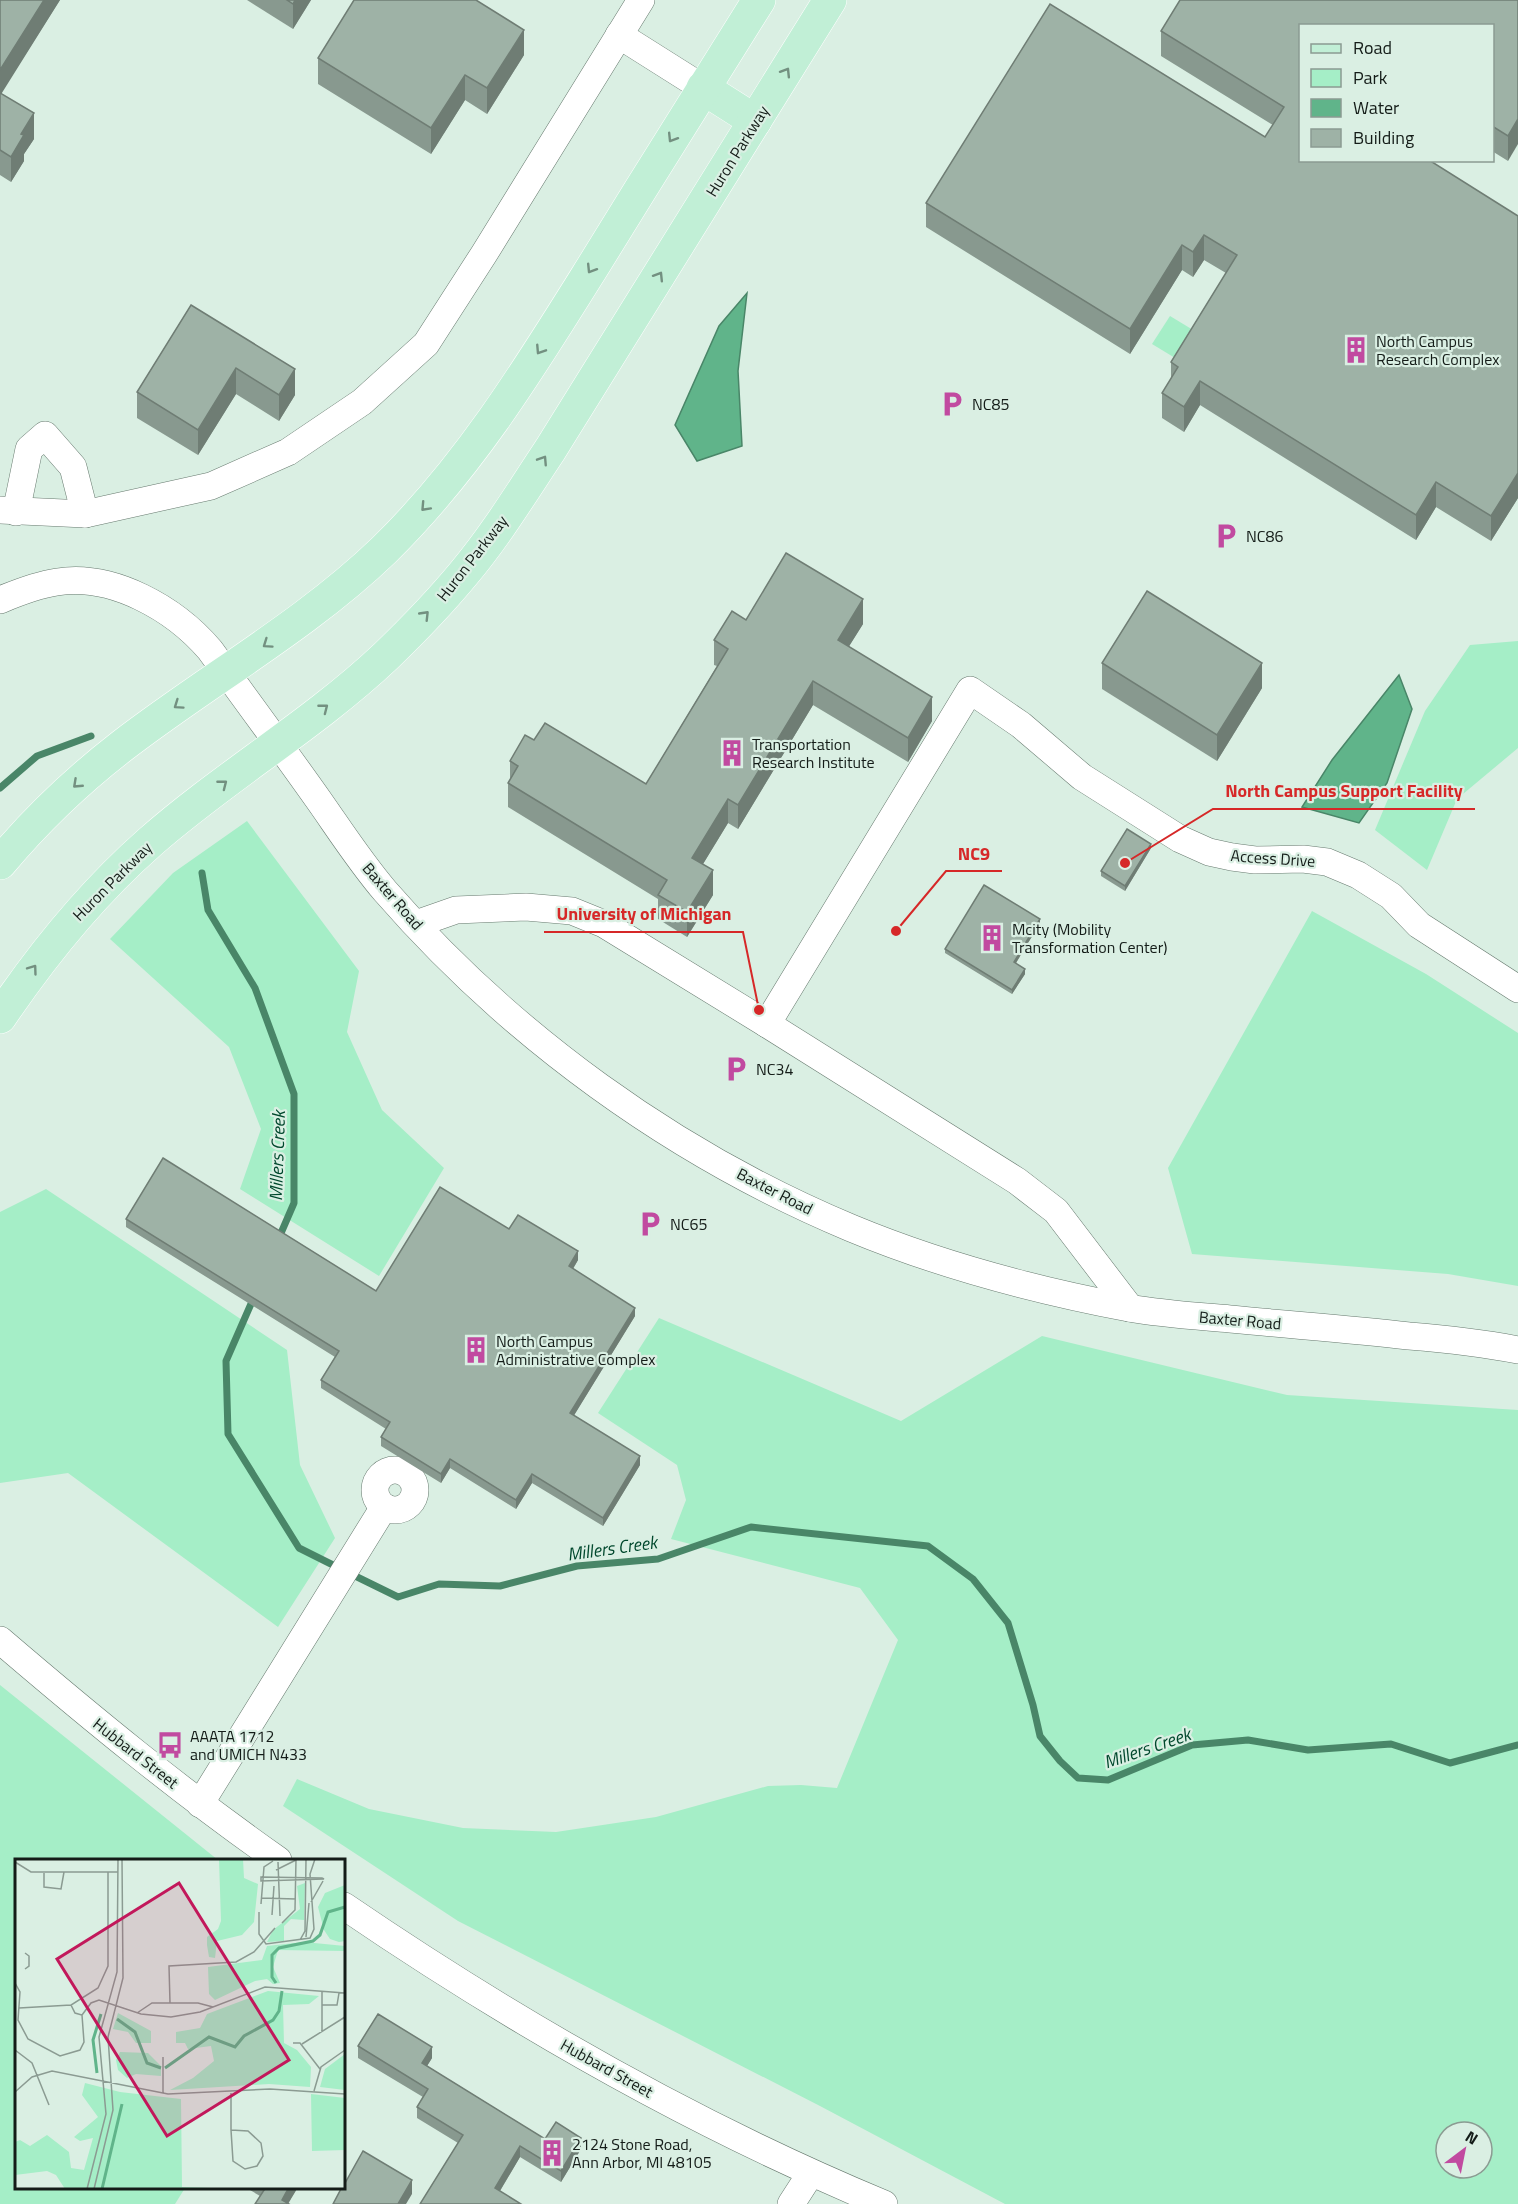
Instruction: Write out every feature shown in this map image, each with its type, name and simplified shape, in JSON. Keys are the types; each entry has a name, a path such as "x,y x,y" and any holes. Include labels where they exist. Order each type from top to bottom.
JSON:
{"main road":[{"path":"0,863 42,817 121,746 308,615 383,551 436,496 506,404 759,0"},
{"name":"Huron Parkway","path":"0,1017 62,932 121,869 168,827 330,703 384,657 464,573 514,504 549,450 830,0"},
{"path":"703,88 755,121"}],"street":[{"path":"85,514 74,466 45,435 29,449 8,511 85,514 211,486 288,452 362,402 426,344 641,0"},
{"path":"619,36 703,88"},
{"name":"Baxter Road","path":"0,600 31,587 59,581 83,582 118,587 149,601 182,623 200,638 371,872 416,924 491,997 562,1059 645,1117 755,1182 852,1228 939,1260 1010,1281 1131,1308 1169,1314 1448,1340 1518,1350"},
{"name":"Access Drive","path":"767,1024 970,690 1021,726 1082,777 1180,839 1209,852 1255,860 1303,859 1327,862 1358,875 1390,896 1419,925 1518,989"},
{"path":"416,924 456,910 526,907 572,911 604,924 1017,1181 1056,1212 1131,1308"},
{"path":"200,1804 384,1508"},
{"name":"Hubbard Street","path":"0,1640 100,1725 200,1804 277,1859"},
{"name":"Hubbard Street","path":"345,1907 480,1995 584,2056 756,2148 884,2204"},
{"path":"791,2204 811,2173"}],"green space":[{"path":"1170,316 1203,336 1185,364 1152,344"},
{"path":"1518,641 1518,748 1457,799 1427,870 1375,830 1425,711 1470,645"},
{"path":"247,821 359,971 347,1032 382,1110 444,1168 379,1276 240,1189 261,1129 229,1047 110,939 173,873"},
{"path":"1312,911 1426,974 1518,1033 1518,1286 1448,1274 1192,1254 1168,1168"},
{"path":"46,1189 287,1350 300,1465 335,1538 278,1627 68,1473 0,1483 0,1212"},
{"path":"659,1318 901,1421 1042,1336 1287,1395 1518,1410 1518,2204 1005,2204 820,2106 458,1921 283,1806 297,1779 369,1809 463,1828 556,1832 656,1817 768,1786 801,1785 837,1788 898,1640 860,1588 671,1539 686,1500 677,1465 598,1413"},
{"path":"0,1685 217,1859 15,1859 15,2189 184,2189 175,2204 0,2204"}],"water":[{"path":"747,293 738,371 742,446 697,461 675,425 719,326"},
{"path":"1399,675 1412,709 1387,783 1359,823 1302,807 1332,760"}],"building":[{"path":"0,0 44,0 0,70"},
{"path":"354,0 476,0 524,30 487,88 465,75 431,128 318,58"},
{"path":"1180,0 1518,0 1518,119 1508,136 1494,127 1494,24 1299,24 1299,162 1432,162 1518,216 1518,473 1491,516 1436,482 1416,515 1200,381 1184,407 1162,393 1178,367 1171,362 1237,255 1204,235 1193,252 1182,245 1130,329 926,203 1050,4 1265,137 1284,107 1161,31"},
{"path":"0,93 34,113 11,157 0,150"},
{"path":"191,305 295,369 279,395 236,368 198,430 137,392"},
{"name":"Transportation Research Institute","path":"786,553 863,599 838,640 932,697 908,738 813,681 738,805 728,799 692,858 713,870 687,912 658,895 667,880 508,783 518,766 510,761 525,735 534,740 545,723 646,784 728,649 714,640 732,611 746,620"},
{"path":"1147,591 1262,663 1217,735 1102,663"},
{"path":"1127,829 1151,844 1125,886 1101,871"},
{"name":"Mcity (Mobility Transformation Center)","path":"984,885 1040,919 1014,962 1025,969 1012,990 945,949"},
{"name":"North Campus Administrative Complex","path":"163,1158 376,1291 440,1187 509,1229 518,1215 578,1251 569,1266 635,1308 570,1413 640,1456 603,1518 532,1474 516,1500 450,1459 441,1474 381,1437 390,1422 321,1380 339,1351 126,1219"},
{"path":"378,2014 432,2047 422,2063 545,2139 556,2122 581,2138 561,2171 520,2146 495,2188 521,2204 420,2204 463,2135 417,2107 428,2089 358,2046"},
{"path":"363,2151 412,2180 398,2204 333,2204 341,2189 345,2189 345,2183"},
{"path":"265,2189 288,2189 282,2200 289,2204 255,2204"}],"waterway":[{"name":"Millers Creek","path":"0,788 37,756 91,736"},
{"name":"Millers Creek","path":"202,873 208,910 255,988 294,1094 294,1203 278,1240"},
{"name":"Millers Creek","path":"254,1297 226,1361 228,1434 299,1548 339,1568"},
{"name":"Millers Creek","path":"349,1573 398,1597 439,1584 500,1586 577,1566 658,1559 751,1527 928,1546 973,1579 1008,1623 1040,1736 1060,1761 1078,1778 1108,1780 1192,1745 1248,1740 1308,1750 1391,1744 1450,1763 1518,1745"}],"place":[{"name":"North Campus Research Complex","path":"1356,350"},
{"name":"NC85","path":"952,404"},
{"name":"NC86","path":"1226,536"},
{"name":"Transportation Research Institute","path":"732,753"},
{"name":"North Campus Support Facility","path":"1125,863"},
{"name":"NC9","path":"896,931"},
{"name":"Mcity (Mobility Transformation Center)","path":"992,938"},
{"name":"University of Michigan","path":"759,1010"},
{"name":"NC34","path":"736,1069"},
{"name":"NC65","path":"650,1224"},
{"name":"North Campus Administrative Complex","path":"476,1350"},
{"name":"AAATA 1712 and UMICH N433","path":"170,1745"},
{"name":"2124 Stone Road, Ann Arbor, MI 48105","path":"552,2153"}]}
